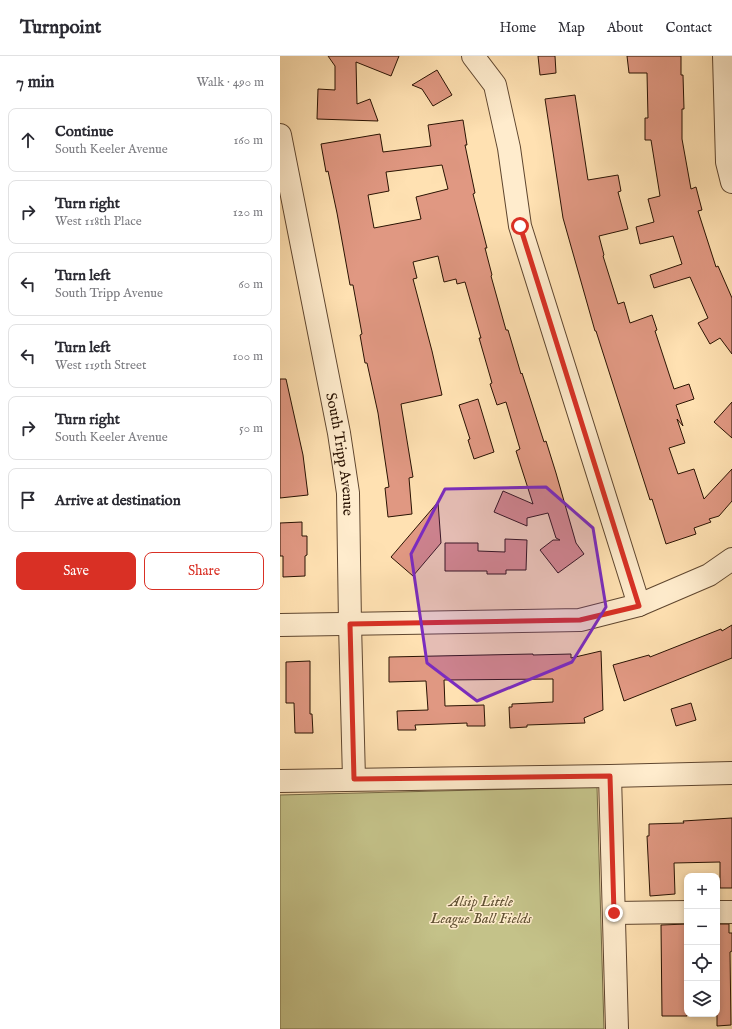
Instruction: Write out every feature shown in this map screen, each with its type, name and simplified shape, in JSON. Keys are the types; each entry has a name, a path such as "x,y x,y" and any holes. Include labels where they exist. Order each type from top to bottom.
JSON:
{"street":[{"path":"473,56 495,85 508,148 520,226 639,606"},
{"path":"724,56 727,162 732,182"},
{"name":"South Tripp Avenue","path":"280,135 339,433 348,493 354,779"},
{"path":"280,625 580,620 639,606 709,575 732,559"},
{"path":"280,781 732,773"},
{"path":"610,776 617,1029"},
{"path":"614,913 684,912"},
{"path":"720,912 732,912"}],"highlighted area":[{"path":"546,487 593,528 606,607 572,662 477,701 427,663 411,554 445,489"}],"green space":[{"name":"Alsip Little League Ball Fields","path":"597,787 604,1029 280,1029 280,795"}],"building":[{"path":"328,56 399,56 391,76 356,62 357,104 370,99 378,121 317,119 318,89 335,90 335,66"},
{"path":"538,56 555,56 556,73 540,75"},
{"path":"627,56 681,56 684,109 682,109 682,139 691,189 696,187 702,210 698,211 716,267 718,266 732,298 732,354 720,338 710,344 698,323 708,318 690,277 654,288 650,275 682,264 673,236 640,244 636,227 654,222 648,199 660,196 651,140 645,140 645,118 648,118 647,73 629,73"},
{"path":"437,70 452,95 433,106 422,89 412,85"},
{"path":"575,95 588,180 618,175 621,191 618,192 628,229 599,236 603,256 618,304 624,302 630,323 652,315 657,330 655,331 674,389 689,384 694,399 676,405 683,426 677,419 685,443 669,448 678,474 694,469 704,499 732,469 732,501 719,516 709,519 711,522 694,528 696,534 666,544 652,499 650,500 595,331 563,218 545,99"},
{"path":"463,120 467,145 465,145 475,193 473,194 487,248 485,248 491,276 506,330 508,330 544,442 546,441 576,543 584,554 558,573 540,550 553,540 560,540 556,538 548,513 527,518 527,526 494,512 503,491 533,504 516,451 520,449 506,402 497,405 490,384 492,383 479,338 481,338 465,282 457,284 456,279 444,282 438,256 413,262 417,278 413,279 442,395 401,404 413,477 409,478 412,514 388,517 385,488 389,487 378,413 367,363 365,363 360,335 362,334 353,285 350,285 337,213 328,171 326,172 321,144 380,134 383,152 431,146 428,125","holes":["442,165 448,189 416,197 421,219 374,228 368,195 389,191 386,172"]},
{"path":"280,379 286,379 303,455 308,495 280,498"},
{"path":"478,399 494,452 474,459 468,440 470,439 459,405"},
{"path":"732,402 732,438 714,422"},
{"path":"438,502 441,543 413,576 391,557"},
{"path":"302,522 302,536 307,536 305,576 283,577 283,556 280,556 280,523"},
{"path":"505,539 527,540 526,570 506,570 506,574 487,574 487,571 445,571 445,543 478,543 478,551 505,552"},
{"path":"732,625 732,658 624,701 613,665 649,655 650,657 721,629 722,631"},
{"path":"601,651 603,710 584,718 585,723 527,725 527,727 510,728 509,707 512,707 512,704 553,702 553,679 444,680 445,706 484,705 485,726 467,726 467,723 415,725 416,730 398,730 397,711 428,710 426,681 389,682 389,657 571,654 571,658"},
{"path":"310,661 310,714 312,714 313,733 295,733 294,703 286,703 286,662"},
{"path":"691,703 696,720 676,726 671,709"},
{"path":"732,818 732,888 720,888 720,862 674,863 675,894 650,896 647,836 649,836 649,824 684,823 683,821"},
{"path":"684,924 684,1016 662,1016 661,925"},
{"path":"720,924 729,924 729,933 732,933 732,951 730,952 731,1025 717,1026 717,1017 720,1017"}],"route":[{"path":"520,226 639,606 580,620 350,624 354,779 610,776 614,913"}]}
